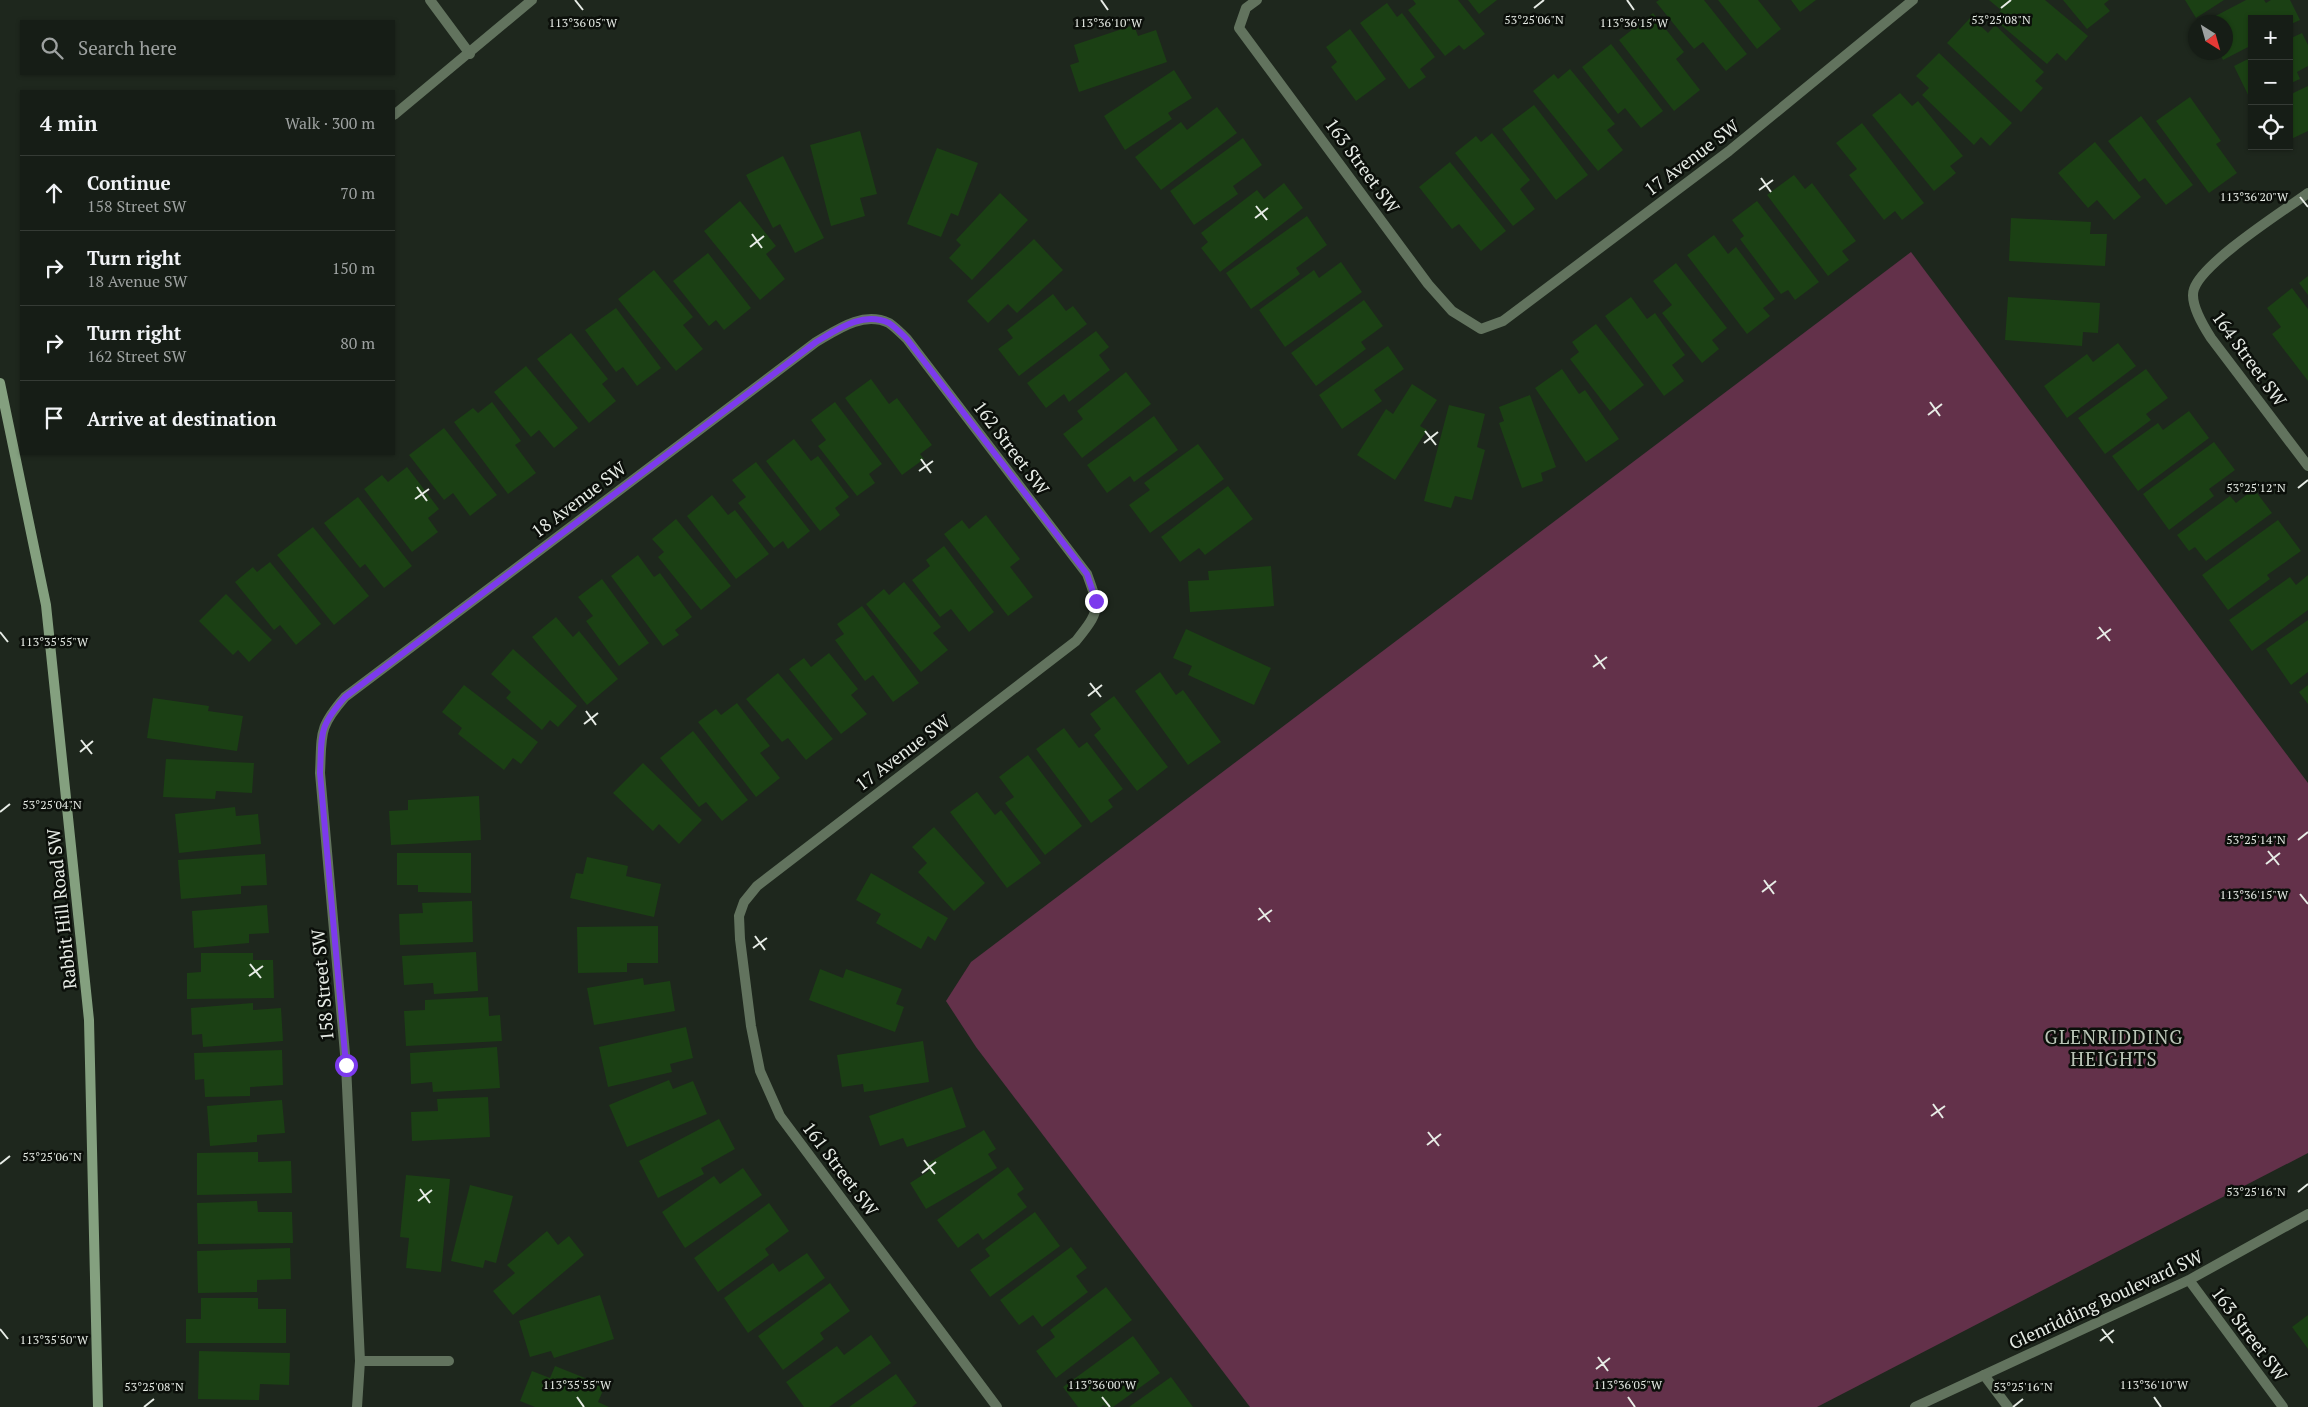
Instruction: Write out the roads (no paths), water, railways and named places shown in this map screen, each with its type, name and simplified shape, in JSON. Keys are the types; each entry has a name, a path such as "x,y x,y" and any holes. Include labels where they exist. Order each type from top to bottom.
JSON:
{"main road":[{"name":"Rabbit Hill Road SW","path":"0,383 46,604 89,1020 98,1407"}],"street":[{"path":"430,0 470,54"},
{"path":"395,114 470,54 532,0"},
{"name":"163 Street SW","path":"1257,0 1246,8 1239,28 1428,284 1452,311 1482,329"},
{"name":"17 Avenue SW","path":"1482,329 1502,322 1729,151 1913,0"},
{"name":"164 Street SW","path":"2308,193 2217,260 2203,274 2193,290 2201,323 2308,466"},
{"name":"162 Street SW","path":"869,318 890,324 907,339 1087,574 1096,601 1092,620"},
{"name":"18 Avenue SW","path":"322,728 328,716 345,697 816,342 845,324 869,318"},
{"name":"17 Avenue SW","path":"739,916 744,902 757,886 1052,660 1076,640 1092,620"},
{"name":"158 Street SW","path":"322,728 320,773 345,1056 360,1361 357,1407"},
{"name":"161 Street SW","path":"739,916 750,1026 760,1071 780,1116 997,1407"},
{"name":"Glenridding Boulevard SW","path":"1915,1407 2189,1280 2308,1214"},
{"name":"163 Street SW","path":"2189,1280 2282,1407"},
{"path":"360,1361 449,1361"},
{"path":"1984,1375 2008,1407"}],"district":[{"name":"GLENRIDDING HEIGHTS","path":"2114,1048"}]}
